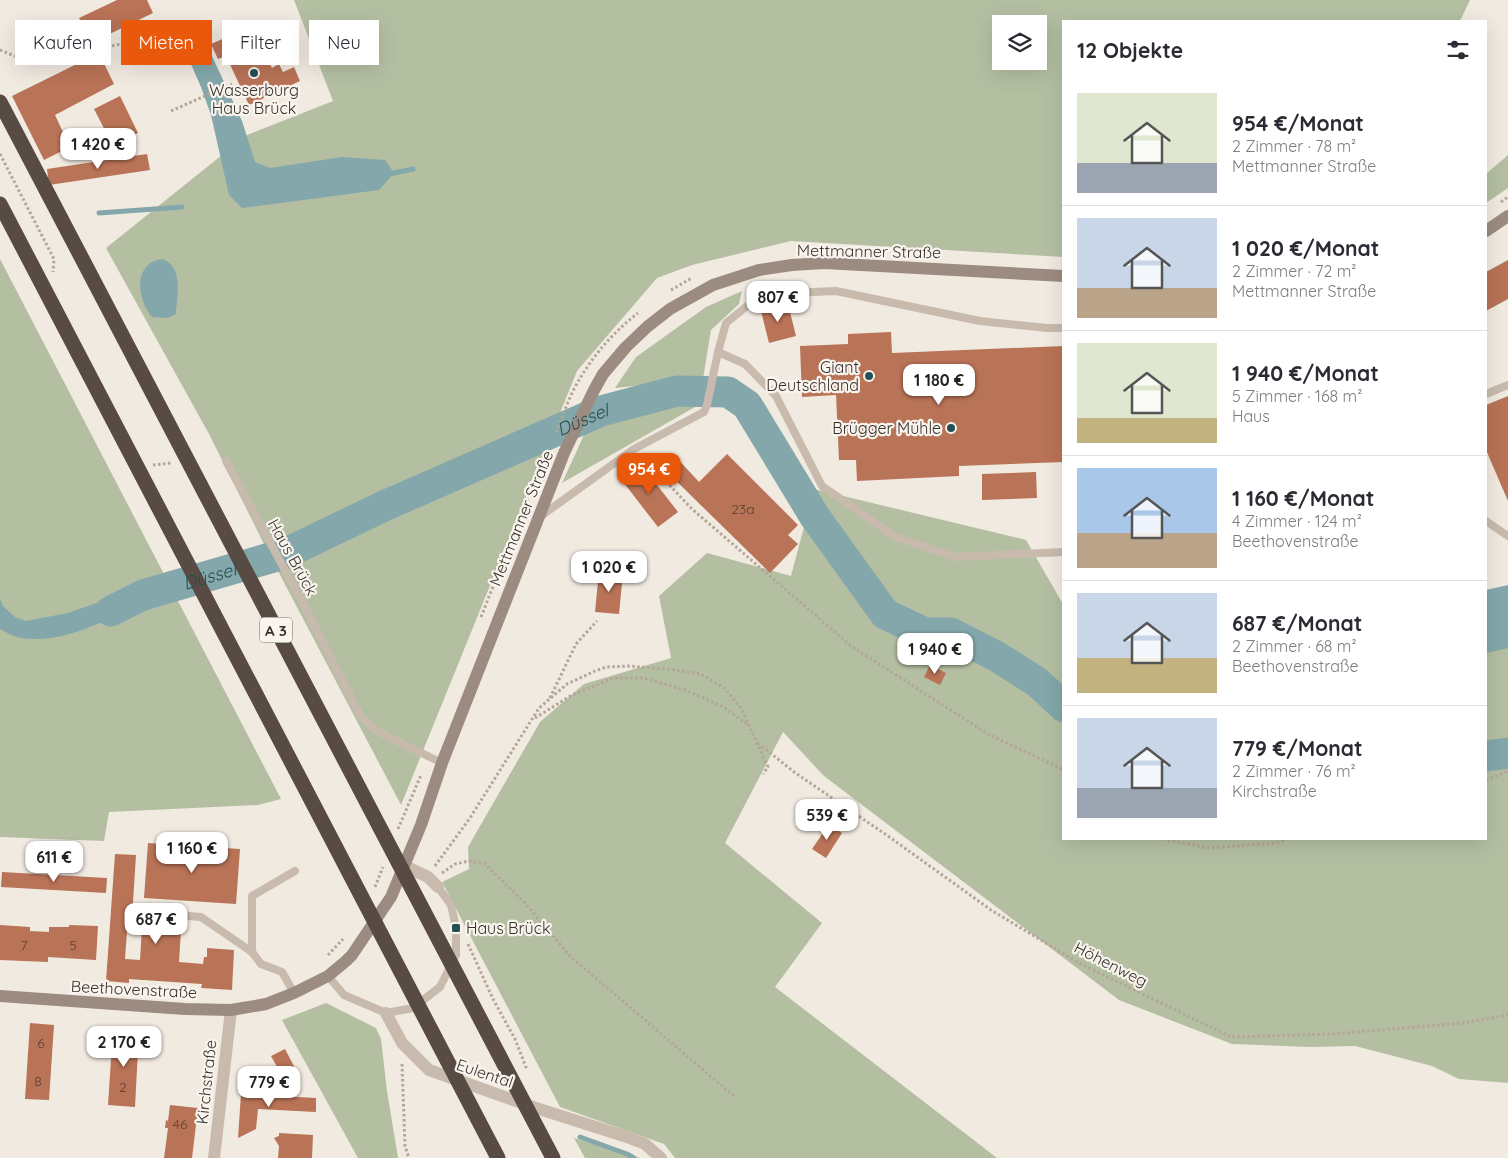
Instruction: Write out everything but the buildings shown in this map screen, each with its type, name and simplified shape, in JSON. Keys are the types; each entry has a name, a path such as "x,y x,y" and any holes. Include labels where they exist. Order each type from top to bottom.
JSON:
{"highway":[{"name":"A 3","path":"0,102 553,1158"},
{"path":"0,204 498,1158"}],"main road":[{"path":"1487,230 1508,216"},
{"name":"Mettmanner Straße","path":"266,1004 328,976 352,955 391,897 405,866 442,763 564,453 603,374 626,347 647,327 670,309 713,285 760,270 792,265 824,263 1062,276"},
{"name":"Beethovenstraße","path":"0,996 185,1010 231,1010 266,1004"}],"street":[{"path":"405,866 432,882"},
{"name":"Kirchstraße","path":"214,1158 231,1010"},
{"name":"Eulental","path":"386,1014 402,1043 430,1070 533,1107 627,1137 645,1144 661,1158"}],"lane":[{"path":"538,517 634,449 704,412 726,323 752,302 789,293 836,291 980,321 1062,328"},
{"path":"718,352 745,364 776,396 822,486 896,537 954,557 1062,552"},
{"path":"1487,394 1508,385"},
{"name":"Haus Brück","path":"226,461 306,608 360,715 375,730 442,763"},
{"path":"1487,522 1508,536"},
{"path":"252,952 252,896 295,871"},
{"path":"328,976 344,995 386,1014 413,1008 440,987 456,955 456,928 451,905 432,882"},
{"path":"140,912 201,917 252,952 261,964 282,972 294,993"}],"path":[{"path":"0,50 17,57 43,60 121,44"},
{"path":"171,111 232,84"},
{"path":"634,449 692,509 851,646 988,734 1062,769"},
{"path":"549,700 576,644 598,621"},
{"path":"432,882 540,708 568,684 590,673 606,668 628,666 701,674 724,688 741,708 768,767 763,774"},
{"path":"532,719 572,694 613,678 643,678 684,690 724,707 750,726"},
{"name":"Höhenweg","path":"758,743 794,772 888,836 991,910 1079,963 1231,1037 1334,1034 1463,1023 1508,1014"},
{"path":"397,832 429,756"},
{"path":"1487,780 1508,771"},
{"path":"1168,840 1209,848 1276,843 1284,840"},
{"path":"432,882 456,864 469,861 485,864 524,902 571,957 735,1097"},
{"path":"466,939 492,998 514,1038 527,1071"},
{"path":"402,1043 405,1146 409,1158"}],"green space":[{"path":"294,0 1470,0 1460,20 1062,20 1062,257 791,241 692,265 657,278 577,371 401,805 268,552 209,434 106,248 247,135 333,101 319,65 379,65 379,20 309,20 309,39"},
{"path":"1508,155 1508,188 1487,202 1487,173"},
{"path":"0,259 281,799 258,805 109,812 104,841 0,837"},
{"path":"742,291 739,304 711,330 703,379 615,388 636,357 706,307"},
{"path":"688,399 702,403 562,483 589,424"},
{"path":"814,489 1026,540 1062,603 1062,840 1487,840 1487,624 1508,614 1508,1083 1459,1079 1432,1066 1355,1046 1310,1047 1232,1044 1119,1000 824,776 783,732 725,843 822,923 775,987 997,1158 675,1158 664,1144 560,1107 442,882 469,869 468,847 540,722 584,684 671,658 659,596 707,553 791,576"},
{"path":"326,1003 376,1028 381,1039 398,1158 358,1158 282,1020"},
{"path":"574,1138 640,1158 585,1158"}],"water":[{"path":"212,56 242,121 255,162 270,168 342,157 385,160 394,173 379,190 242,208 229,195 211,115 191,65 212,65"},
{"path":"162,259 174,268 178,282 176,314 168,318 152,317 142,298 140,284 141,277 148,265"},
{"path":"139,580 153,597 106,620 72,633 38,639 18,637 0,629 0,599 3,606 15,617 26,621 68,613 105,600"},
{"path":"1508,585 1508,648 1487,653 1487,590"}],"waterway":[{"path":"389,174 413,169"},
{"path":"99,213 182,207"},
{"name":"Düssel","path":"111,611 143,595 284,554 384,506 601,411 677,391 728,392 747,405 815,517 885,614 925,633 951,633 996,656 1037,682 1062,705"},
{"name":"Düssel","path":"1487,756 1508,753"},
{"path":"580,1137 634,1158"}],"place":[{"name":"Wasserburg Haus Brück","path":"254,73"},
{"name":"Giant Deutschland","path":"869,376"},
{"name":"Brügger Mühle","path":"951,428"},
{"name":"Haus Brück","path":"456,928"}]}
